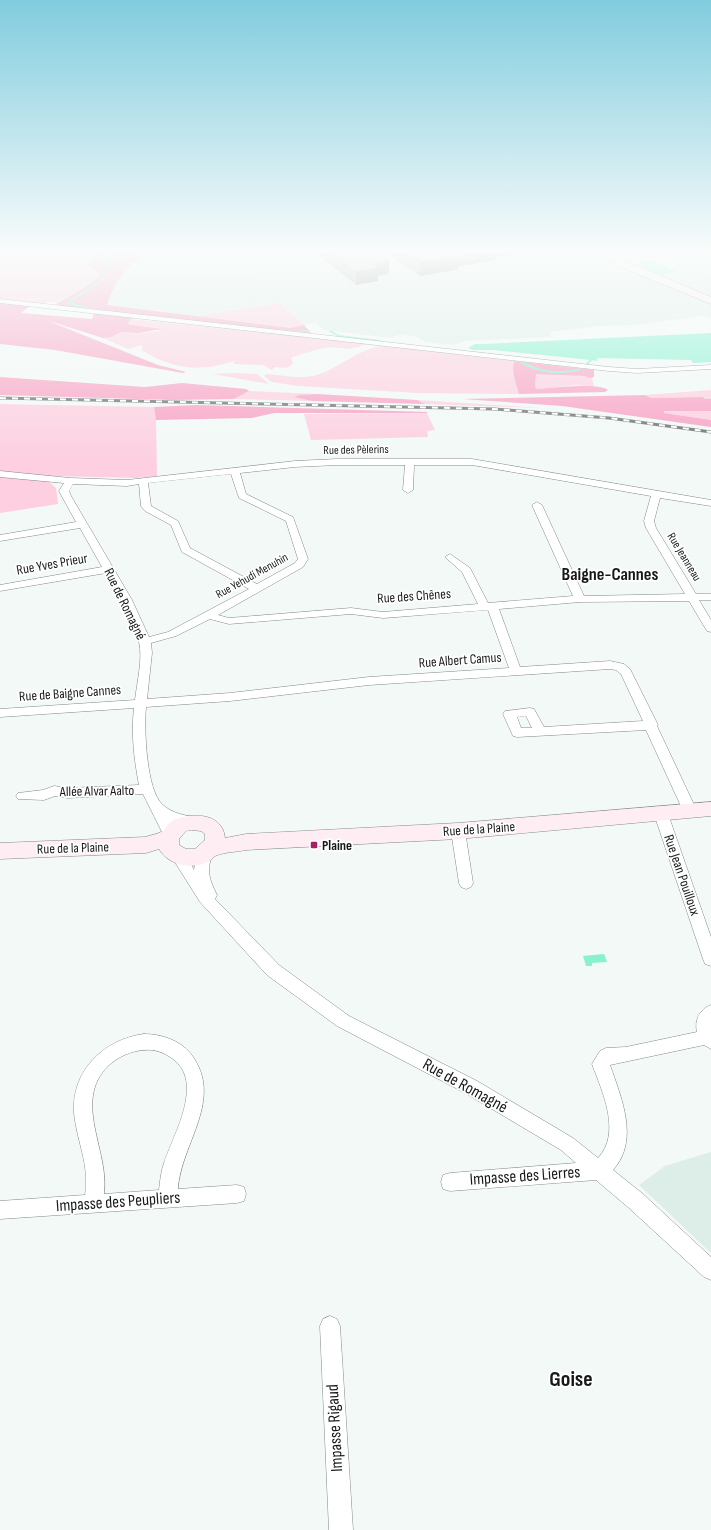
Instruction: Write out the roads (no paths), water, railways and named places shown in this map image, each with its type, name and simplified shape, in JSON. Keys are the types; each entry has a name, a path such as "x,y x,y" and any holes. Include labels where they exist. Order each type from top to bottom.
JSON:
{"street":[{"path":"192,322 609,369 638,371 711,367"},
{"path":"408,490 410,462"},
{"name":"Rue des Pèlerins","path":"0,474 70,481 143,483 299,463 487,463 656,495 711,503"},
{"name":"Rue Yehudi Menuhin","path":"210,615 299,565 303,559 303,554 290,519 259,502 242,496 235,471"},
{"name":"Rue de Romagné","path":"70,481 64,491 127,600 145,641 146,653 139,736 141,761 147,789 157,808 172,845 193,882 205,898 273,970 343,1021 471,1087 567,1144 600,1170 680,1240 711,1270"},
{"path":"143,483 146,506 148,509 175,523 186,550 256,588"},
{"name":"Rue Jeanneau","path":"656,495 649,521 651,528 711,629"},
{"path":"538,505 580,599"},
{"path":"0,538 82,524"},
{"path":"450,558 466,570 488,605 516,671"},
{"name":"Rue Yves Prieur","path":"0,588 109,569"},
{"name":"Rue des Chênes","path":"210,615 220,620 229,621 351,611 383,615 488,605 580,599 692,596 711,597"},
{"path":"145,641 172,634 210,615"},
{"name":"Rue Albert Camus","path":"142,704 230,697 356,682 610,665 620,667 626,672 652,725 690,811"},
{"name":"Rue de Baigne Cannes","path":"0,713 142,704"},
{"path":"540,732 652,725"},
{"name":"Allée Alvar Aalto","path":"22,796 44,795 54,791 68,793 147,789"},
{"path":"157,808 171,817 206,824 210,845 191,858 172,845 179,826 192,822"},
{"name":"Rue de la Plaine","path":"210,845 458,831 711,809"},
{"name":"Rue Jean Pouilloux","path":"661,814 711,959"},
{"path":"458,831 466,883"},
{"name":"Rue de la Plaine","path":"0,851 172,845"},
{"name":"Rue de Romagné","path":"210,845 202,861 202,880 216,908"},
{"path":"600,1170 610,1163 616,1151 619,1134 614,1103 601,1064 606,1056 641,1052 709,1039 704,1024 705,1018 711,1012"},
{"path":"94,1204 96,1171 83,1122 82,1107 89,1079 96,1067 107,1056 125,1047 144,1042 165,1044 184,1057 192,1070 194,1084 190,1122 172,1166 168,1198"},
{"name":"Impasse des Lierres","path":"450,1182 600,1170"},
{"name":"Impasse des Peupliers","path":"0,1210 237,1194"},
{"name":"Impasse Rigaud","path":"330,1326 341,1530"}],"waterway":[{"path":"212,323 293,332 309,331"},
{"path":"330,331 339,336 380,341"},
{"path":"587,364 591,360"},
{"path":"522,363 550,372 579,370"}],"railway":[{"path":"0,398 495,409 609,418 711,432"}],"place":[{"name":"Plaine","path":"314,845"}],"district":[{"name":"Baigne-Cannes","path":"610,574"},
{"name":"Goise","path":"571,1379"}]}
